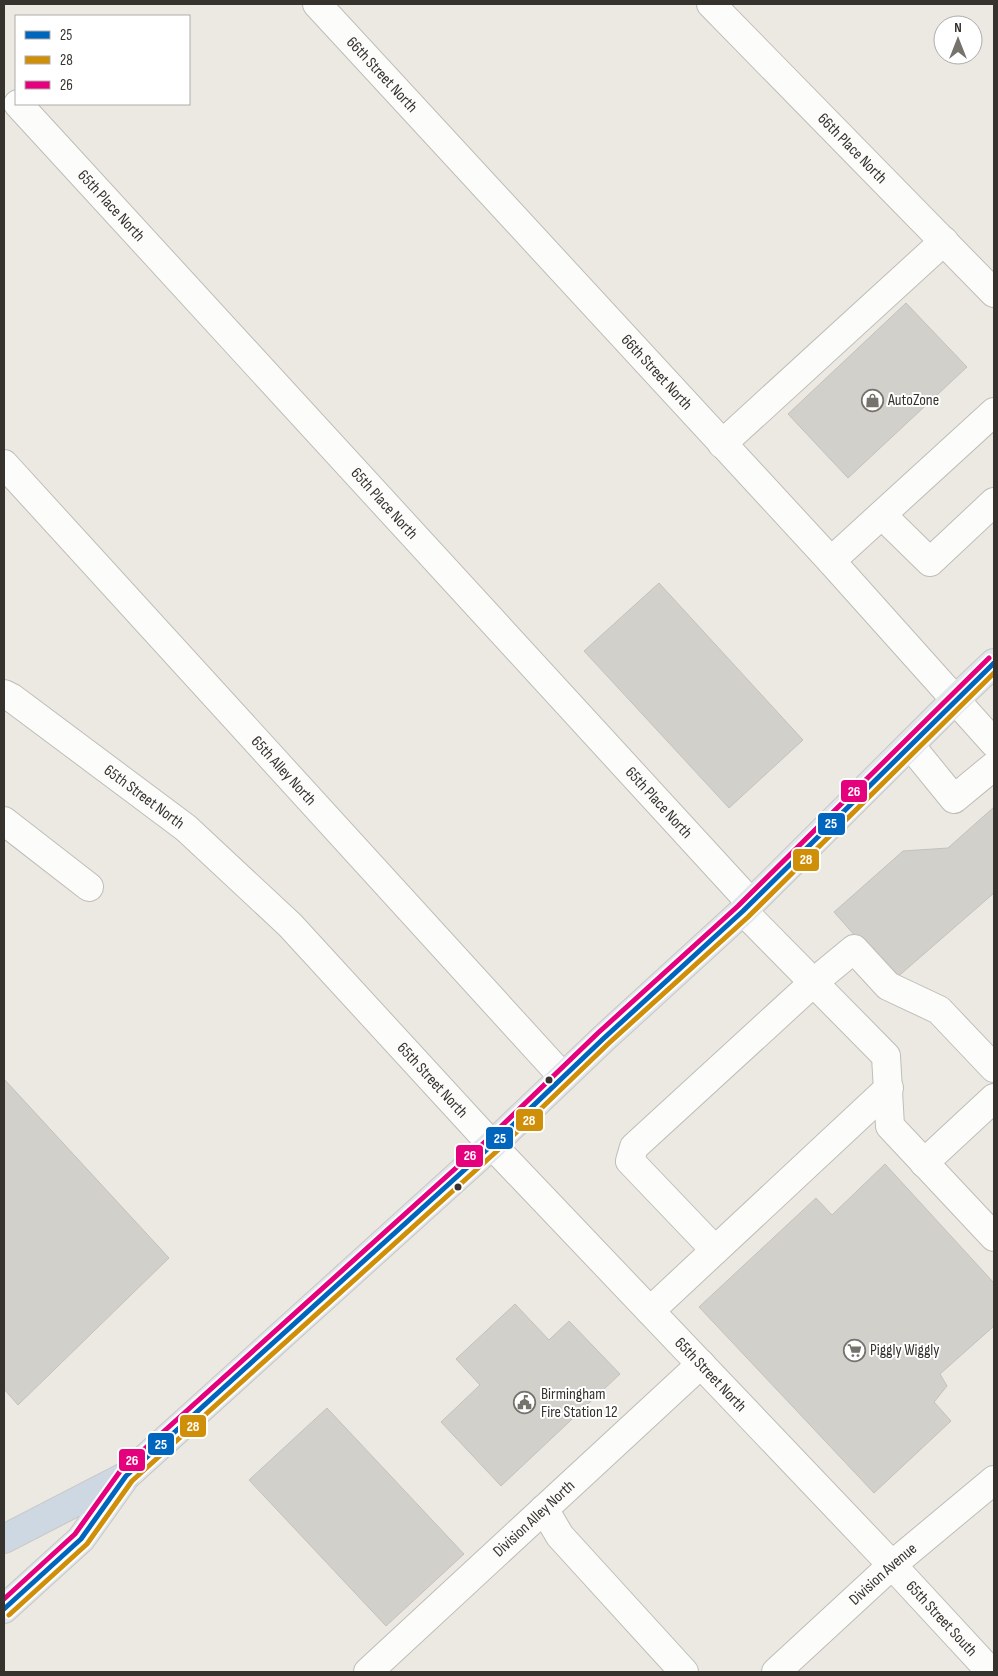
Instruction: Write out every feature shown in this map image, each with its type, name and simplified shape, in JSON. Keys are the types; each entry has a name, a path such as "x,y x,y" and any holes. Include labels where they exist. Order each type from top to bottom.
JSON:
{"highway":[{"path":"4,1539 126,1476"}],"main road":[{"path":"4,1609 81,1539 126,1476 492,1145 603,1038 747,907 994,663"}],"street":[{"name":"66th Street North","path":"317,4 831,561 994,744"},
{"name":"66th Place North","path":"711,4 994,293"},
{"name":"65th Place North","path":"4,88 15,101"},
{"name":"65th Place North","path":"19,105 814,982 886,1056 890,1126 994,1237"},
{"path":"722,444 944,242"},
{"path":"831,561 994,412"},
{"name":"65th Alley North","path":"4,464 563,1077"},
{"path":"882,515 930,562 994,502"},
{"name":"65th Street North","path":"4,694 12,698 193,835 290,926 492,1145 892,1565"},
{"path":"910,745 954,799 994,766"},
{"path":"4,821 89,887"},
{"path":"715,1250 630,1161 634,1147 814,982 854,949 888,986 939,1010 994,1068"},
{"path":"650,1311 889,1088"},
{"path":"924,1163 994,1098"},
{"name":"Division Alley North","path":"368,1672 701,1364"},
{"name":"Division Avenue","path":"776,1672 892,1565 990,1493"},
{"path":"544,1509 560,1536 684,1672"},
{"name":"65th Street South","path":"892,1565 991,1672"}],"building":[{"path":"906,303 967,367 848,478 788,414"},
{"path":"659,583 803,740 729,808 584,651"},
{"path":"994,807 994,893 894,980 834,912 903,851 948,848"},
{"path":"4,1079 169,1258 18,1405 4,1389"},
{"name":"Piggly Wiggly","path":"885,1164 994,1283 994,1326 940,1374 947,1386 934,1402 951,1421 874,1493 699,1307 816,1198 832,1215"},
{"name":"Birmingham Fire Station 12","path":"515,1304 549,1340 569,1321 620,1374 501,1486 441,1422 480,1385 456,1359"},
{"path":"327,1408 464,1554 386,1626 249,1480"}],"transit line":[{"name":"26","path":"4,1599 75,1534 121,1470 487,1140 598,1033 738,906 989,658"},
{"name":"25","path":"4,1609 81,1539 126,1476 492,1145 603,1039 743,911 994,663"},
{"name":"28","path":"9,1615 87,1544 132,1481 497,1151 608,1044 748,917 994,673"}],"place":[{"name":"AutoZone","path":"872,400"},
{"name":"Piggly Wiggly","path":"854,1350"},
{"name":"Birmingham Fire Station 12","path":"525,1403"}]}
